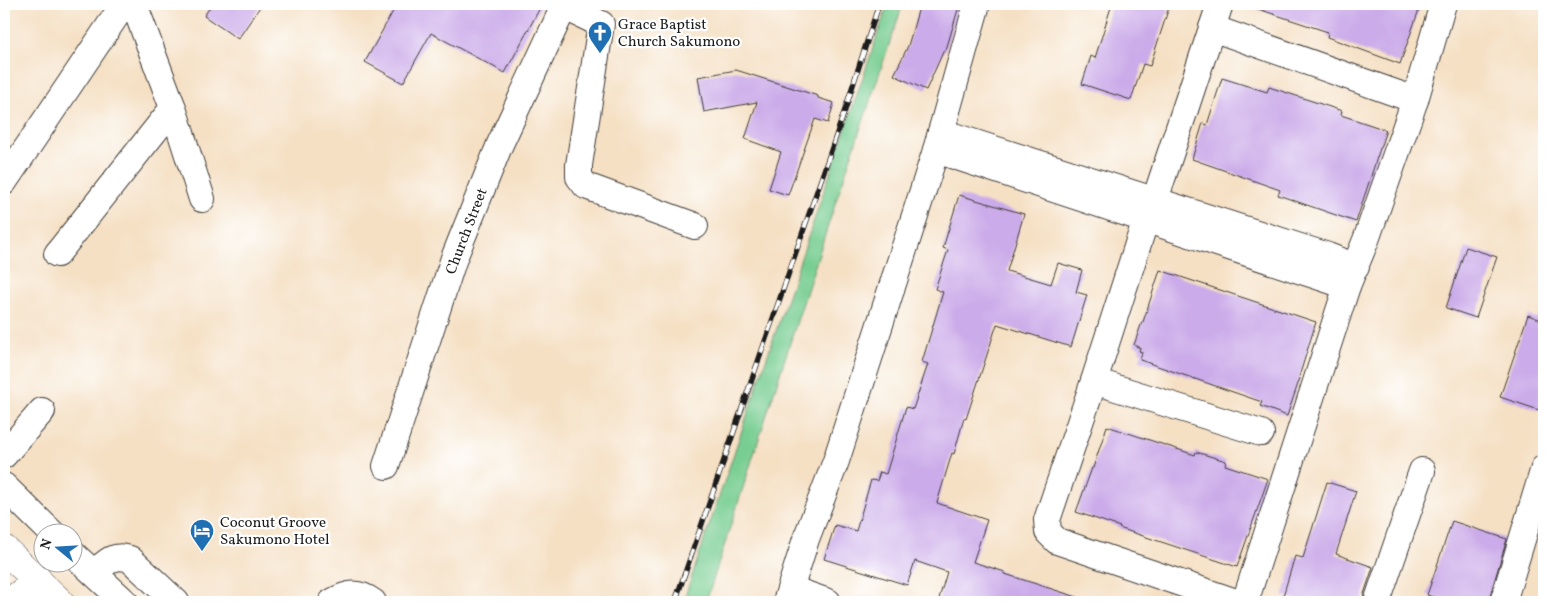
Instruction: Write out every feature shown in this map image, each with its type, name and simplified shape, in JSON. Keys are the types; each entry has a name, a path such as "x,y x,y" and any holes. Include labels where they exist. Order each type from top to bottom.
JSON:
{"main road":[{"path":"4,598 9,602 16,567 60,602"}],"street":[{"path":"4,182 124,4"},
{"path":"134,4 173,108 202,199"},
{"path":"828,602 788,596 806,539 836,461 938,141 977,4"},
{"path":"1220,4 1046,520 1048,532 1057,541 1236,602"},
{"path":"1245,602 1352,277 1415,100 1443,4"},
{"path":"564,5 601,24 579,165 579,177 586,186 695,226"},
{"name":"Church Street","path":"386,466 454,258 500,144 564,5"},
{"path":"1212,28 1415,100"},
{"path":"57,254 173,108"},
{"path":"938,141 1352,277"},
{"path":"1094,381 1261,433"},
{"path":"4,455 42,411"},
{"path":"1503,602 1544,468"},
{"path":"1377,602 1422,471"},
{"path":"4,486 43,524"},
{"path":"94,573 110,560 121,556 130,559 176,602"},
{"path":"82,562 125,602"},
{"path":"332,602 346,595 362,595 373,602"}],"green space":[{"path":"888,4 903,4 837,198 706,602 683,602"}],"building":[{"path":"212,4 262,4 238,39 204,16"},
{"path":"397,4 542,4 505,73 431,33 403,83 365,62"},
{"path":"920,4 950,4 959,6 946,50 944,50 926,90 894,75 908,46"},
{"path":"1112,4 1170,4 1150,66 1143,64 1131,100 1082,84 1091,56 1095,58"},
{"path":"1253,4 1421,4 1400,64 1327,37 1328,32 1252,7"},
{"path":"736,70 818,96 818,98 834,103 828,123 815,119 788,195 769,189 781,152 745,139 757,102 704,112 698,77"},
{"path":"1222,78 1267,92 1269,87 1342,111 1341,115 1386,130 1356,222 1278,195 1280,190 1192,159 1203,123 1207,125"},
{"path":"959,195 1024,214 1007,271 1051,284 1058,263 1082,270 1076,292 1087,295 1071,347 997,324 966,419 964,418 954,454 952,453 937,503 987,520 973,562 1083,599 1082,602 938,602 947,572 915,561 907,585 824,559 835,525 856,531 871,480 877,481 880,472 886,474 906,407 913,409 928,364 922,362 943,292 935,289 948,250 943,248"},
{"path":"1466,247 1497,257 1476,318 1446,308"},
{"path":"1160,270 1316,322 1287,416 1260,406 1262,402 1140,360 1142,352 1139,351 1140,348 1134,345"},
{"path":"1528,315 1544,321 1544,394 1539,410 1500,397"},
{"path":"1107,426 1195,455 1196,452 1226,461 1225,465 1268,479 1237,567 1076,512"},
{"path":"1327,482 1356,491 1336,554 1373,567 1362,602 1307,602 1283,596 1295,556 1303,558"},
{"path":"1452,521 1507,539 1488,602 1439,602 1440,599 1427,595"}],"railway":[{"path":"675,602 845,110 879,4"}],"place":[{"name":"Grace Baptist Church Sakumono","path":"600,54"},
{"name":"Coconut Groove Sakumono Hotel","path":"202,552"}]}
